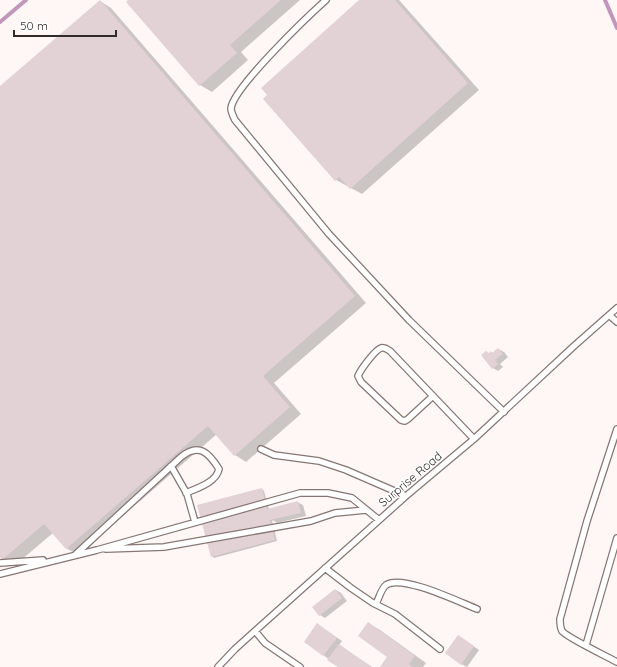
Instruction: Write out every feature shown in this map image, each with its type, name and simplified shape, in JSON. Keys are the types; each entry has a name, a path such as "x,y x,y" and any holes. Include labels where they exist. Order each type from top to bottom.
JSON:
{"lane":[{"path":"326,0 297,27 251,77 234,101 231,108 232,113 240,126 330,234 409,320 504,412"},
{"name":"Surprise Road","path":"218,667 254,631 406,496 474,439 617,308"},
{"path":"609,315 617,322"},
{"path":"433,396 408,420 401,420 361,382 358,376 361,370 378,350 387,348 433,396 474,439"},
{"path":"617,429 587,521 560,618 560,625 564,633 617,662"},
{"path":"75,554 188,451 197,449 208,454 219,469 218,473 213,479 203,486 186,493"},
{"path":"261,449 274,455 319,461 346,470 406,496"},
{"path":"171,466 186,493 196,522"},
{"path":"0,574 75,554 97,550 300,493 328,493 352,498 379,520"},
{"path":"97,550 164,547 311,521 335,513 366,510"},
{"path":"586,645 617,538"},
{"path":"0,564 58,559"},
{"path":"325,568 346,585 395,614 440,649"},
{"path":"376,604 386,585 398,582 419,586 477,609"},
{"path":"254,631 265,643 300,667"}],"building":[{"path":"100,0 355,296 263,376 290,407 234,456 208,426 66,549 44,524 2,560 0,557 0,86"},
{"path":"128,0 281,0 230,45 237,53 199,86 126,2"},
{"path":"359,0 395,0 468,83 350,189 339,177 335,181 263,99 267,95 261,88"},
{"path":"498,348 503,354 495,360 498,364 492,369 481,355 486,351 489,353 491,351 492,353"},
{"path":"262,488 267,509 298,501 301,513 270,520 275,540 211,557 197,505"},
{"path":"335,589 342,598 319,616 312,607"},
{"path":"368,622 415,656 409,664 413,667 380,667 387,657 358,636"},
{"path":"317,623 337,638 323,656 304,642"},
{"path":"458,635 474,646 461,665 445,653"},
{"path":"339,644 371,667 338,667 327,660"}],"waterway":[{"path":"0,22 26,0"},
{"path":"605,0 617,28"}]}
